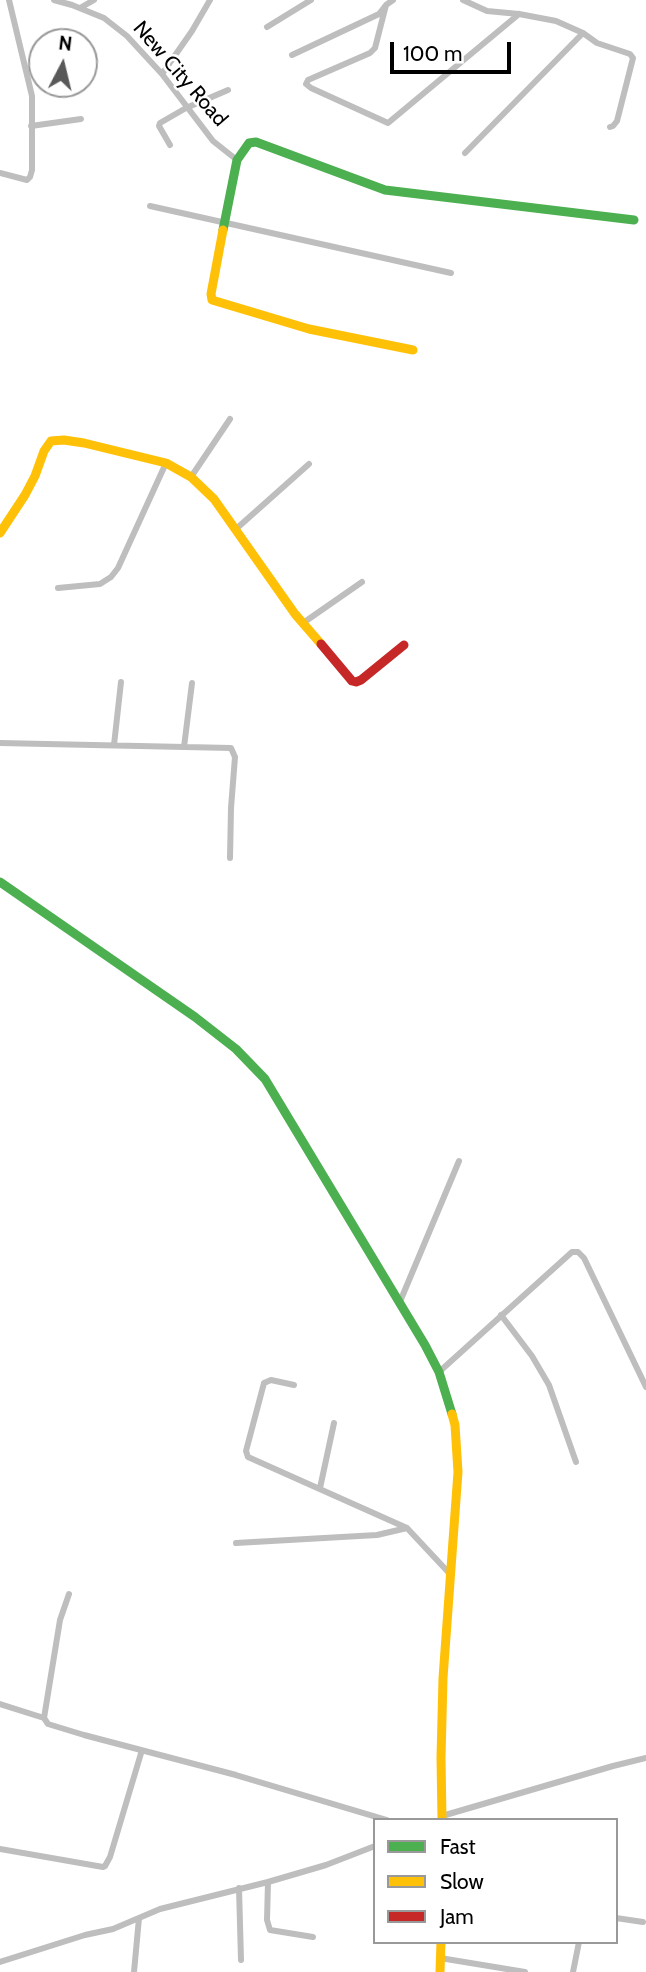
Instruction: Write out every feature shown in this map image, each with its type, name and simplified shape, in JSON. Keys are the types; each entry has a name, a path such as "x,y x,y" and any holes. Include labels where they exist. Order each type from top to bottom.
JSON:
{"street":[{"path":"0,173 23,180 30,177 32,96 9,0"},
{"name":"New City Road","path":"54,0 76,4 104,18 127,36 162,74 213,141 237,160"},
{"path":"76,4 94,0"},
{"path":"162,74 210,0"},
{"path":"267,27 311,0"},
{"path":"292,55 379,14 393,0"},
{"path":"463,0 488,11 552,20 583,33 597,43 629,53 633,58 617,121 610,127"},
{"path":"386,5 375,48 370,53 308,80 306,84 388,123 519,14"},
{"path":"465,153 583,33"},
{"path":"170,145 159,126 160,123 186,108 228,90"},
{"path":"31,126 81,119"},
{"path":"413,350 309,328 216,303 212,299 237,160 249,143 256,142 385,190 634,220"},
{"path":"150,206 451,273"},
{"path":"191,477 230,419"},
{"path":"0,533 30,486 44,451 51,441 84,443 166,463 191,477 214,499 303,624 348,678 354,682 361,680 404,645"},
{"path":"58,588 100,584 111,577 118,568 166,463"},
{"path":"236,529 309,464"},
{"path":"303,624 362,582"},
{"path":"114,746 121,682"},
{"path":"184,747 192,683"},
{"path":"0,743 229,748 233,750 235,757 230,858"},
{"path":"0,882 195,1017 251,1063 287,1113 439,1372 452,1407 458,1444 443,1678 442,1818 646,1758"},
{"path":"399,1304 460,1161"},
{"path":"439,1372 572,1251 578,1252 584,1258 646,1387"},
{"path":"501,1315 532,1356 549,1385 576,1462"},
{"path":"294,1385 266,1381 246,1451 248,1457 407,1528 450,1574"},
{"path":"320,1488 334,1423"},
{"path":"236,1543 377,1535 407,1528"},
{"path":"44,1718 60,1620 69,1594"},
{"path":"0,1704 44,1718 53,1726 225,1772 380,1818"},
{"path":"0,1849 105,1866 142,1751"},
{"path":"0,1962 113,1929 160,1909 326,1865 373,1847"},
{"path":"268,1882 267,1923 270,1930 313,1937"},
{"path":"239,1888 241,1960"},
{"path":"134,1972 139,1918"},
{"path":"618,1918 643,1923"},
{"path":"440,1972 441,1944"},
{"path":"573,1972 579,1944"},
{"path":"440,1958 526,1972"}],"traffic: fast":[{"path":"223,230 237,160 249,143 256,142 385,190 634,220"},
{"path":"0,882 195,1017 236,1049 265,1079 425,1345 439,1372 452,1414"}],"traffic: slow":[{"path":"223,230 212,300 309,329 413,350"},
{"path":"0,533 25,495 51,441 84,443 166,463 191,477 214,499 295,614 321,644"},
{"path":"442,1818 443,1678 458,1472 452,1414"},
{"path":"440,1972 441,1944"}],"traffic: jam":[{"path":"321,644 352,681 356,682 404,645"}]}
